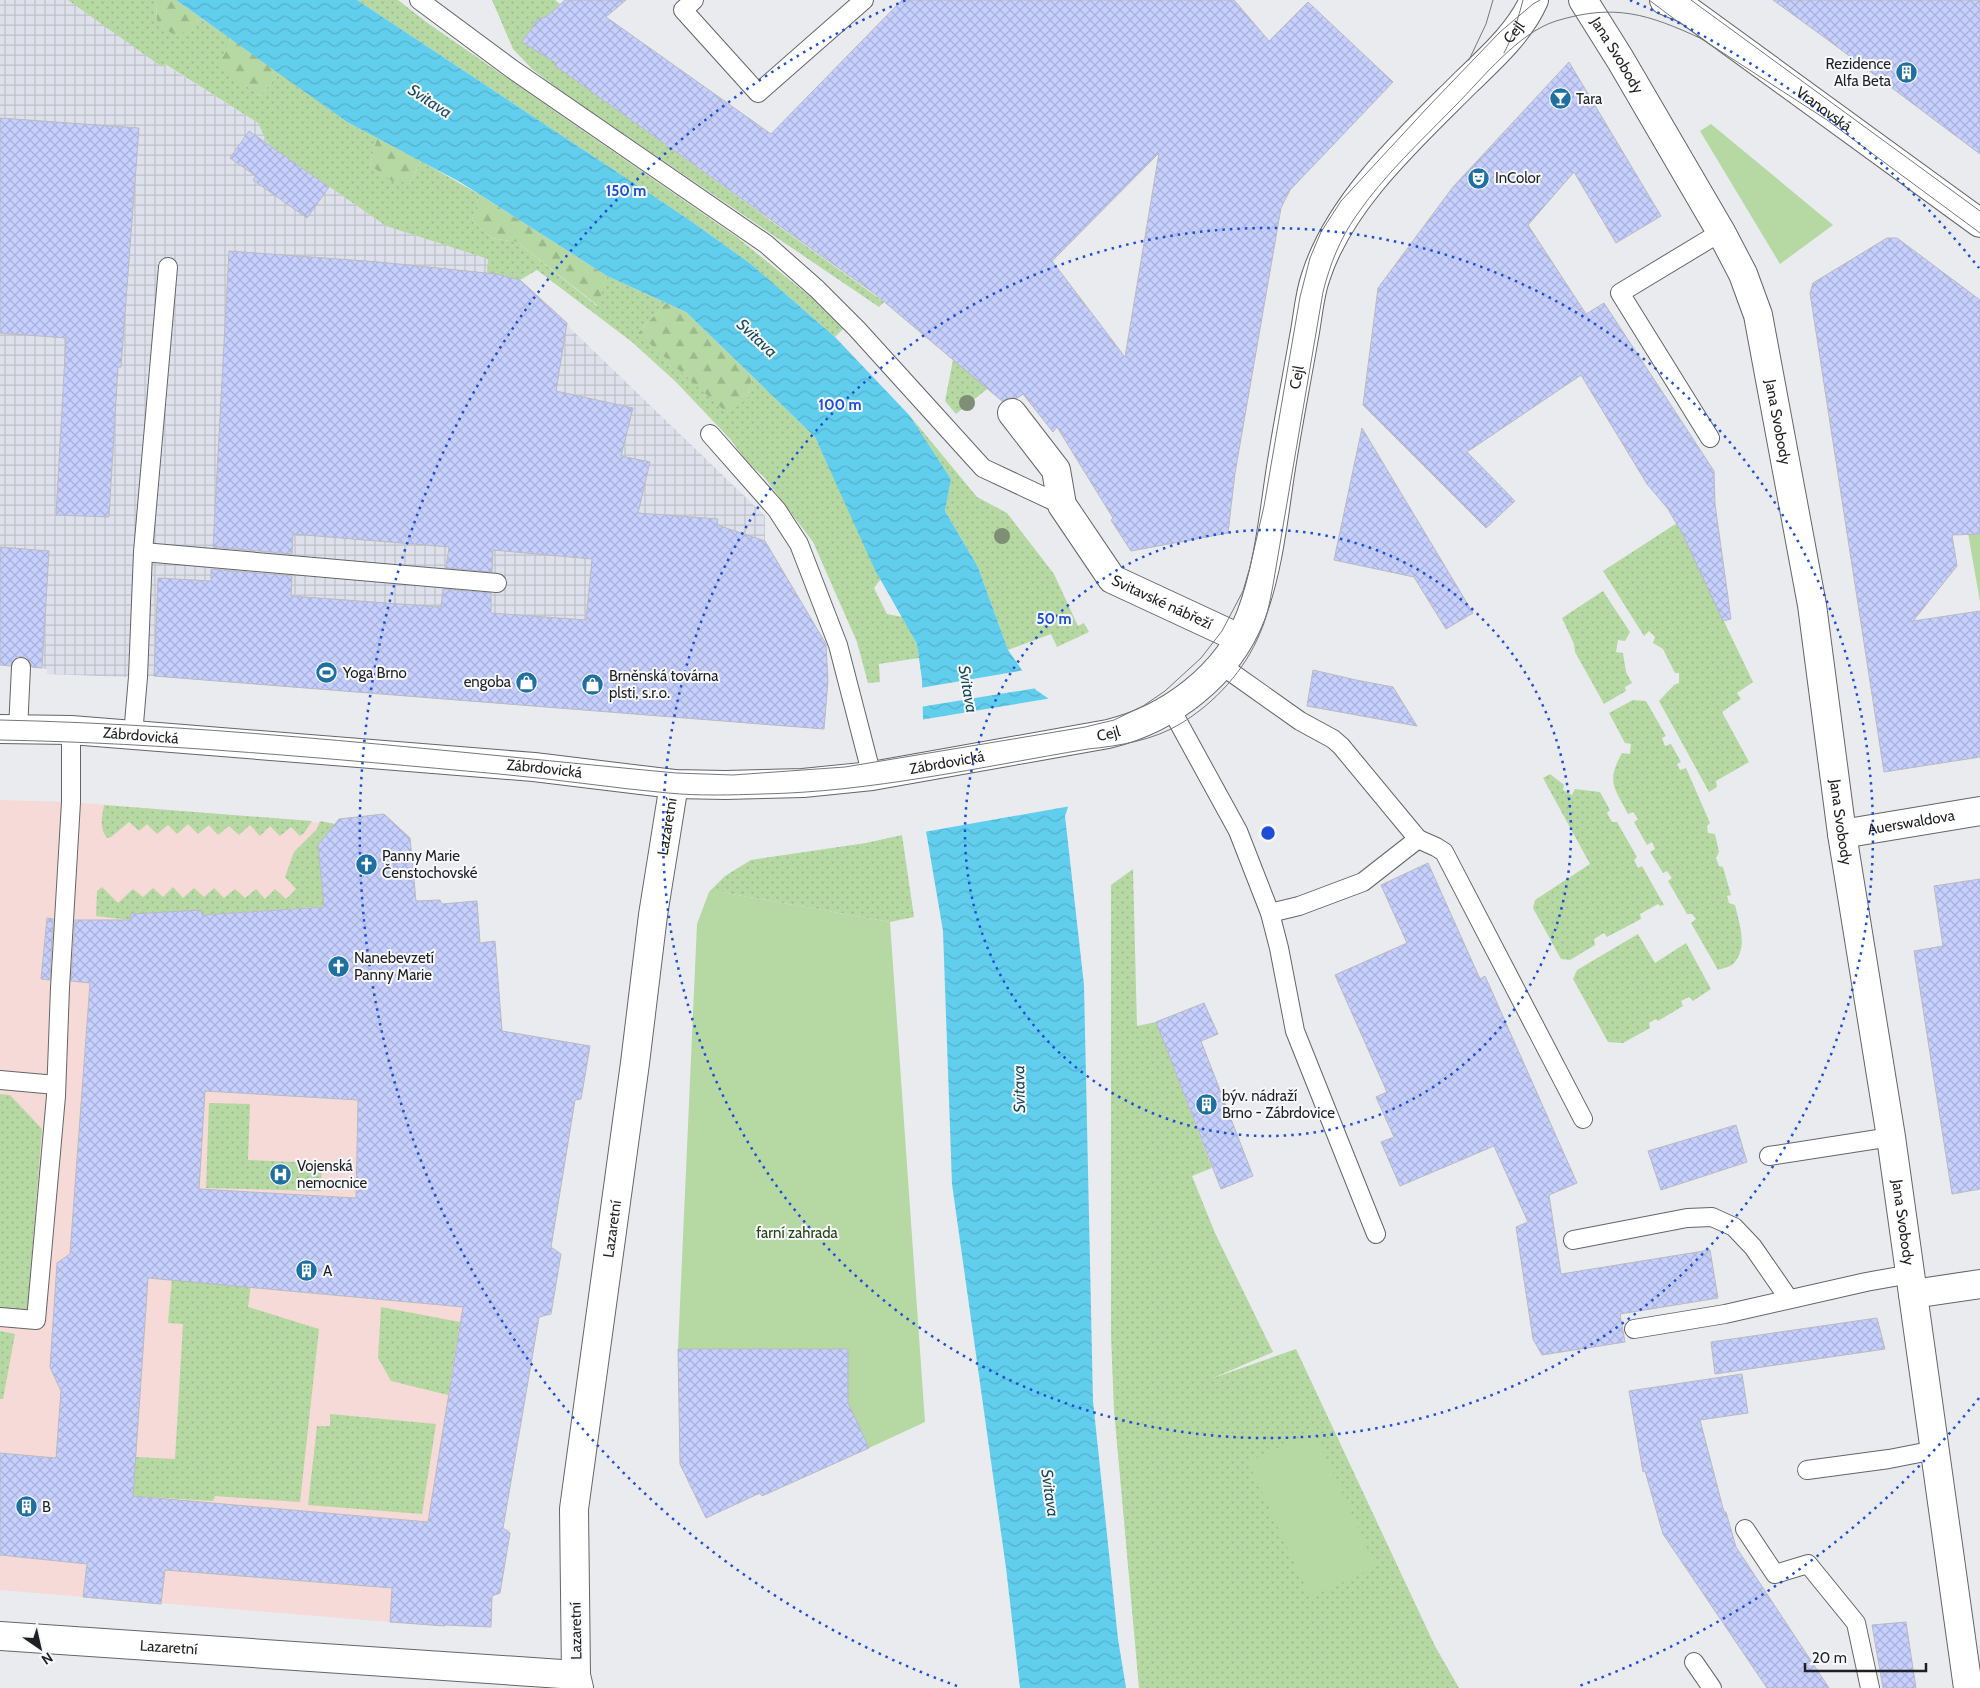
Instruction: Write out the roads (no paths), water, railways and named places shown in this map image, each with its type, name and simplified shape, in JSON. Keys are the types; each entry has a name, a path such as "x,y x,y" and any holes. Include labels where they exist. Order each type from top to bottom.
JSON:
{"street":[{"name":"Cejl","path":"1086,738 1125,730 1172,709 1221,665 1239,638 1251,616 1266,565 1285,443 1315,276 1329,244 1348,211 1374,178 1513,33 1534,0"},
{"name":"Jana Svobody","path":"1583,0 1620,59 1721,232 1752,294 1761,332 1812,605 1842,834 1891,1138 1968,1688"},
{"name":"Vranovská","path":"1664,0 1686,9 1980,223"},
{"name":"Svitavské nábřeží","path":"1012,413 1056,470 1062,505 1112,579 1239,638"},
{"name":"Zábrdovická","path":"9,730 72,730 534,767 674,784 725,785 795,783 882,775 1086,738"},
{"name":"Lazaretní","path":"0,1636 578,1681 574,1509 635,1063 653,915 674,784"},
{"name":"Auerswaldova","path":"1842,834 1980,811"},
{"path":"1912,1284 1980,1284"}],"lane":[{"path":"419,0 512,69 766,244 817,289 857,330 983,468 1062,505"},
{"path":"694,0 683,10 758,93 864,0"},
{"path":"1710,438 1620,293 1721,232"},
{"path":"133,735 138,677 142,552 168,267"},
{"path":"710,434 777,510 799,544 838,645 882,775"},
{"path":"142,552 497,583"},
{"path":"1221,665 1300,720 1333,739 1341,746 1418,839 1444,852 1583,1119"},
{"path":"9,730 21,667"},
{"path":"1172,709 1238,831 1270,913 1279,948 1295,1031 1376,1234"},
{"path":"0,1317 36,1320 56,1085 71,802 72,730"},
{"path":"1270,913 1298,906 1363,882 1418,839"},
{"path":"0,1080 56,1085"},
{"path":"1769,1156 1891,1138"},
{"path":"1573,1240 1687,1218 1712,1217 1734,1227 1753,1246 1790,1299"},
{"path":"1634,1329 1725,1314 1866,1282 1912,1284"},
{"path":"1806,1470 1889,1459 1935,1450"},
{"path":"1745,1529 1775,1574 1808,1564 1856,1623 1870,1688"},
{"path":"1694,1662 1712,1688"}],"water":[{"name":"Svitava","path":"176,0 357,0 688,219 751,264 835,337 910,416 951,479 945,511 978,567 1008,650 1036,690 1049,699 1061,784 1068,807 1065,816 1084,985 1093,1401 1118,1639 1126,1688 1020,1688 1006,1568 952,1184 943,931 926,831 933,830 921,739 923,720 922,680 917,644 875,570 815,437 686,312 607,276 460,182 347,122"}],"tram line":[{"path":"1469,60 1486,24 1493,0"},
{"path":"1504,53 1515,27 1523,0"},
{"path":"0,720 169,727 254,733 676,773 733,775 845,767 1085,727 1114,720 1143,706 1165,691 1201,658 1222,631 1243,591 1264,506 1300,297 1310,258 1321,232 1341,201 1427,108 1500,32 1540,0"},
{"path":"1649,0 1681,24"},
{"path":"1691,0 1980,211"},
{"path":"0,740 125,744 250,752 520,776 668,793 715,795 803,792 885,784 1124,744 1170,730 1193,716 1228,684 1254,647 1262,627 1273,585 1323,292 1340,243 1350,225 1378,186 1502,58 1528,35 1542,27 1556,21 1577,16 1614,12 1631,14 1665,23 1702,39"},
{"path":"1697,36 1827,120 1980,233"}],"place":[{"name":"Rezidence Alfa Beta","path":"1907,73"},
{"name":"Tara","path":"1560,99"},
{"name":"InColor","path":"1479,178"},
{"name":"Yoga Brno","path":"327,673"},
{"name":"engoba","path":"527,682"},
{"name":"Brněnská továrna plsti, s.r.o.","path":"593,685"},
{"name":"Panny Marie Čenstochovské","path":"366,865"},
{"name":"Nanebevzetí Panny Marie","path":"338,967"},
{"name":"býv. nádraží Brno - Zábrdovice","path":"1206,1105"},
{"name":"Vojenská nemocnice","path":"281,1175"},
{"name":"A","path":"307,1271"},
{"name":"B","path":"26,1507"}],"park label":[{"name":"farní zahrada","path":"797,1233"}]}
